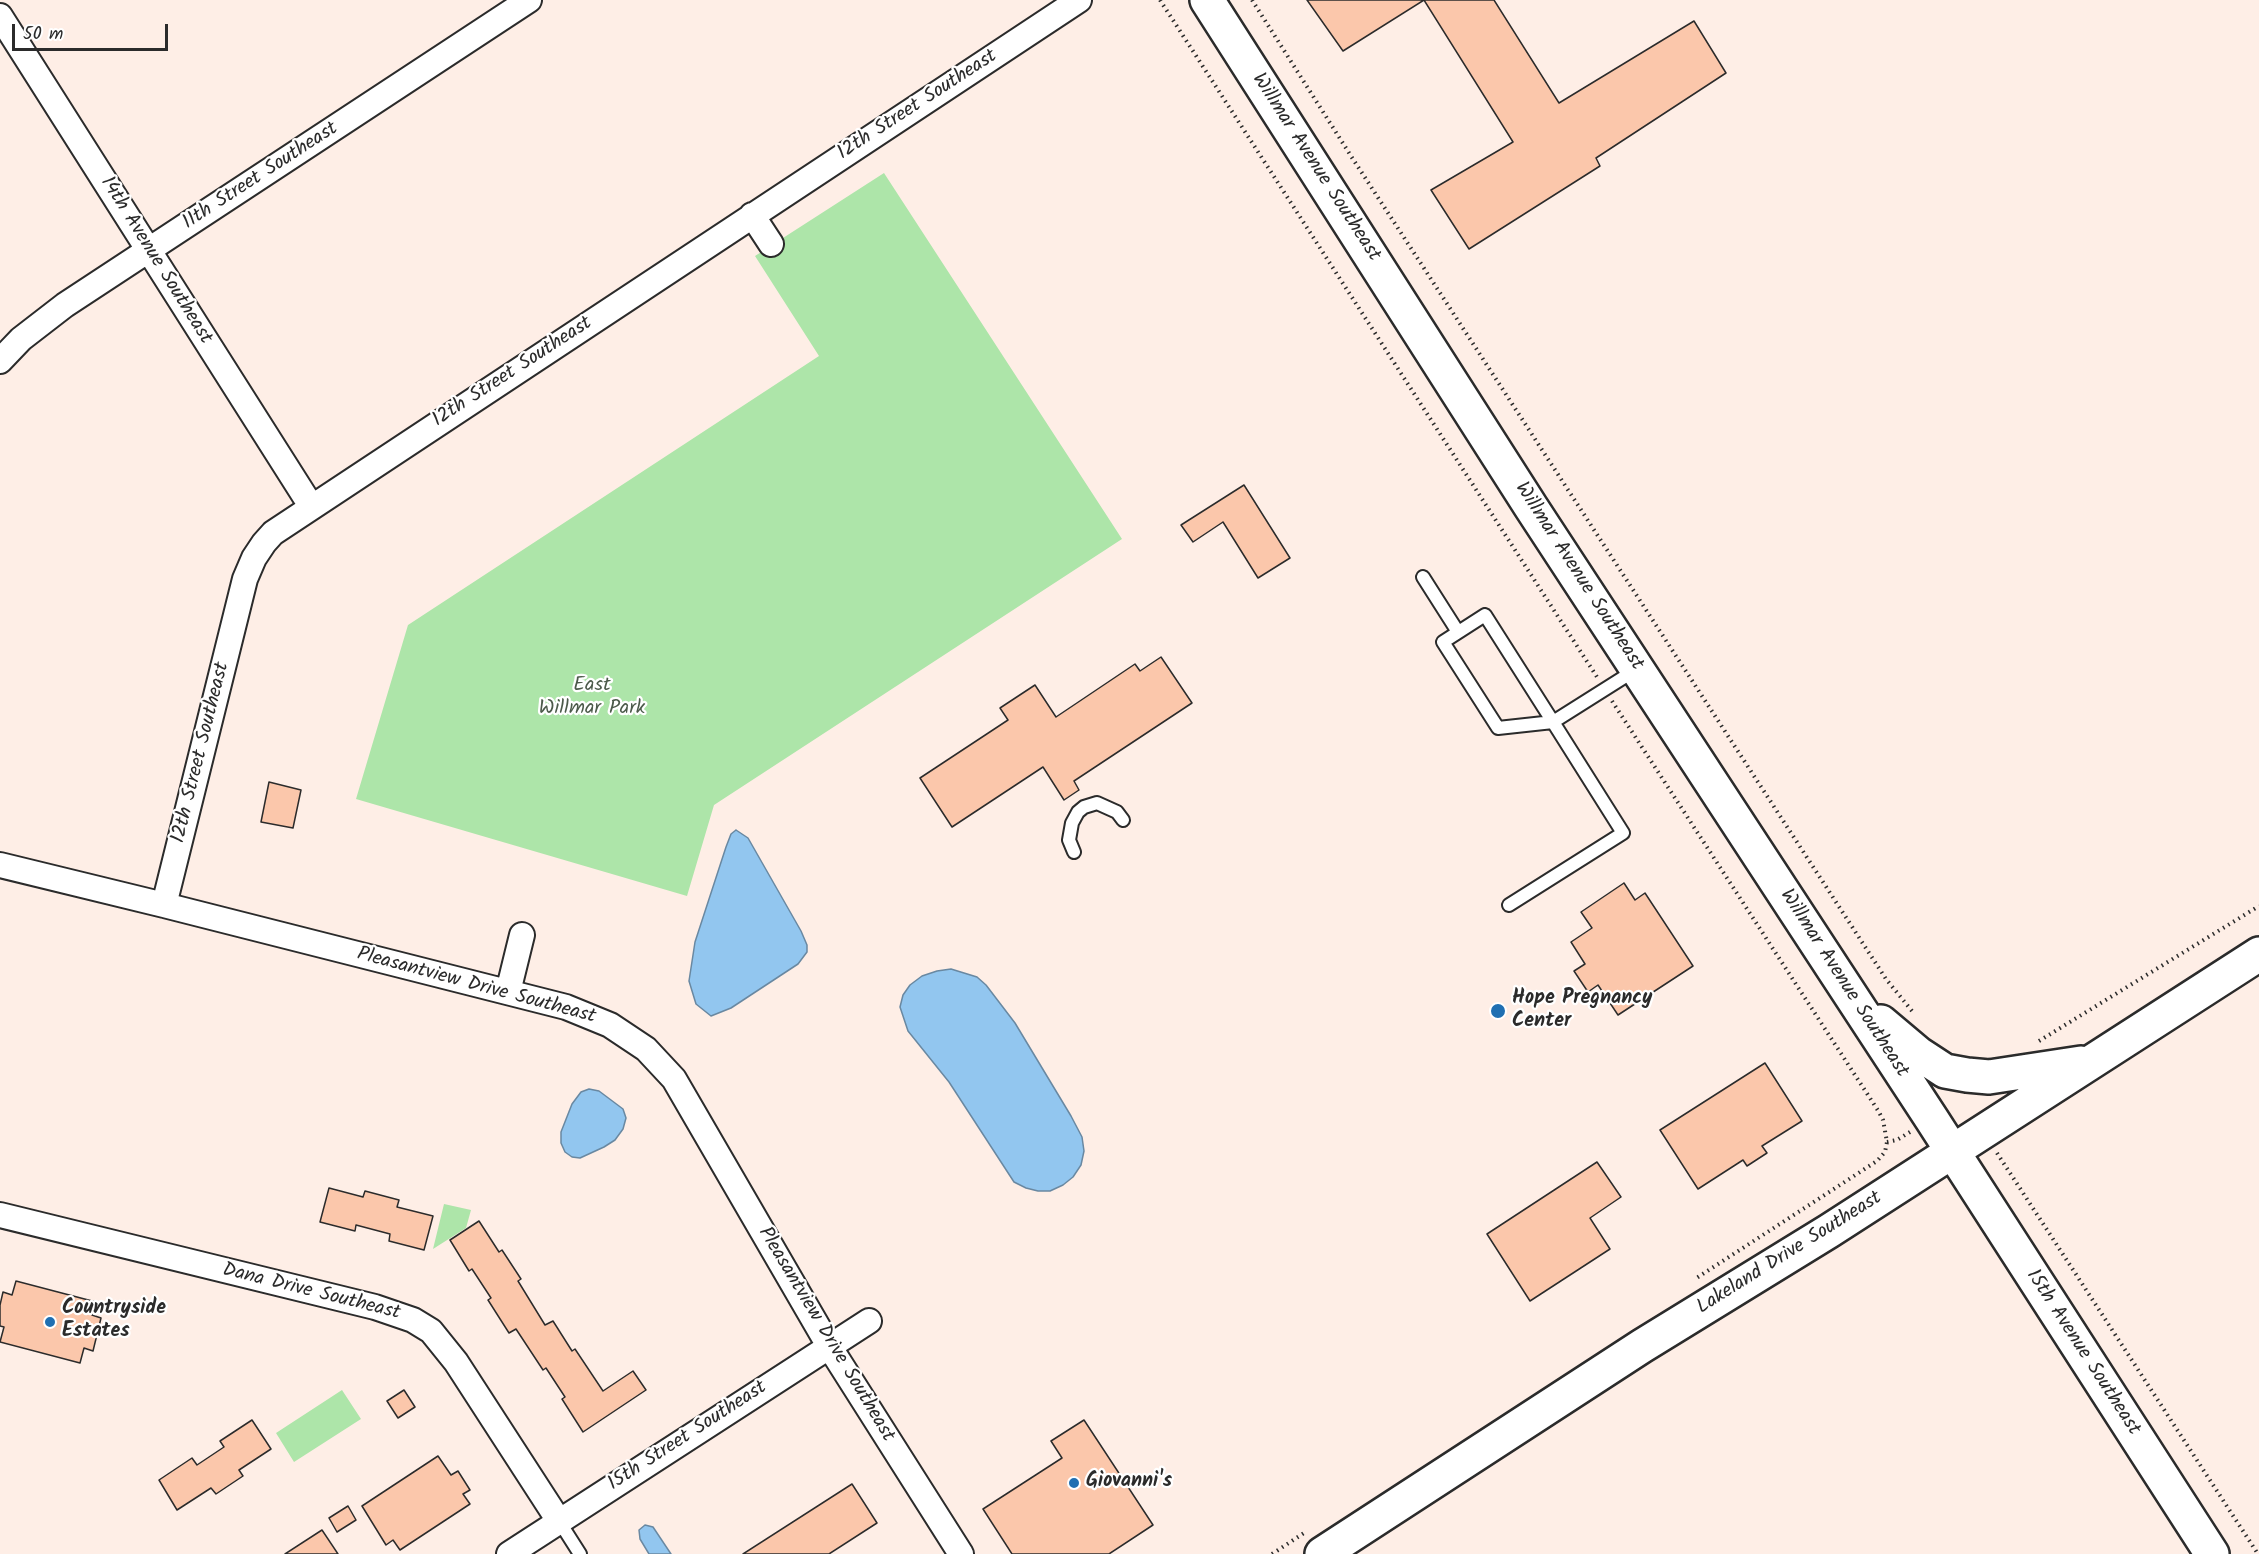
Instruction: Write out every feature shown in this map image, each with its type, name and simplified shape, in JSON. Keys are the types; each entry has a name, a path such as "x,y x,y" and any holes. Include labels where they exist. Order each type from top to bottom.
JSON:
{"main road":[{"name":"Willmar Avenue Southeast","path":"1207,0 1638,669 1953,1152"},
{"name":"Lakeland Drive Southeast","path":"1322,1554 1642,1346 1953,1152 2259,954"},
{"path":"1836,973 1880,1021 1905,1044 1946,1071 1989,1077 2094,1061"},
{"name":"15th Avenue Southeast","path":"1953,1152 2212,1554"}],"street":[{"name":"11th Street Southeast","path":"0,361 21,339 50,315 529,0"},
{"name":"12th Street Southeast","path":"164,904 245,579 264,543 280,527 1079,0"},
{"name":"14th Avenue Southeast","path":"0,16 311,506"},
{"path":"752,215 771,244"},
{"name":"Pleasantview Drive Southeast","path":"0,865 164,904 508,992 590,1015 630,1037 661,1063 686,1099 829,1346 961,1554"},
{"path":"508,992 522,935"},
{"name":"Dana Drive Southeast","path":"0,1215 375,1307 413,1320 431,1331 456,1362 559,1521"},
{"name":"15th Street Southeast","path":"509,1554 869,1321"}],"lane":[{"path":"1423,577 1458,632"},
{"path":"1509,905 1623,832 1553,722 1485,615 1443,642 1498,728 1553,722 1638,669"},
{"path":"1074,852 1070,840 1072,823 1084,807 1097,803 1117,812 1123,820"},
{"path":"559,1521 580,1554"}],"path":[{"path":"1160,0 1879,1112 1883,1120 1887,1142"},
{"path":"1252,0 1886,979 1917,1016"},
{"path":"2035,1044 2259,906"},
{"path":"1983,1132 2258,1554"}],"green space":[{"name":"East Willmar Park","path":"884,173 1122,539 714,805 687,896 356,799 408,625 819,356 755,256"},
{"path":"444,1204 471,1210 466,1228 433,1249"},
{"path":"342,1390 361,1419 294,1462 276,1433"}],"water":[{"path":"736,830 748,838 801,931 807,945 807,952 798,964 731,1008 711,1016 696,1004 689,981 695,942 726,847 731,834"},
{"path":"951,969 977,977 986,985 1015,1023 1082,1137 1084,1151 1081,1165 1073,1177 1063,1185 1050,1191 1038,1191 1014,1182 949,1082 908,1031 900,1007 903,995 910,985 922,976"},
{"path":"589,1089 599,1091 623,1109 626,1118 623,1129 615,1140 580,1158 572,1157 565,1152 561,1143 561,1132 572,1104 581,1092"},
{"path":"645,1525 653,1527 671,1554 649,1554 640,1539 639,1530"}],"building":[{"path":"1307,0 1424,0 1343,51"},
{"path":"1424,0 1494,0 1559,103 1694,21 1726,73 1596,158 1600,166 1469,249 1431,190 1513,142"},
{"path":"1244,485 1290,558 1258,578 1223,522 1193,542 1181,525"},
{"path":"1161,657 1192,703 1074,781 1079,790 1064,800 1043,767 952,827 920,778 1008,720 1000,708 1035,685 1056,717 1135,664 1140,671"},
{"path":"269,782 301,790 293,828 261,822"},
{"path":"1624,883 1635,900 1645,893 1693,966 1618,1015 1598,985 1588,992 1574,971 1585,964 1571,942 1592,928 1581,912"},
{"path":"1765,1063 1802,1121 1762,1146 1767,1153 1747,1166 1743,1160 1698,1189 1660,1130"},
{"path":"1597,1162 1621,1197 1590,1218 1610,1249 1530,1301 1487,1234"},
{"path":"329,1188 363,1197 365,1191 399,1200 397,1207 433,1216 424,1250 389,1241 390,1234 356,1225 355,1231 320,1222"},
{"path":"479,1221 499,1252 502,1250 521,1279 518,1281 545,1325 553,1321 572,1351 575,1349 603,1391 633,1371 646,1390 583,1432 562,1399 565,1397 546,1368 543,1370 516,1329 509,1333 488,1300 491,1298 472,1269 469,1271 450,1240"},
{"name":"Countryside Estates","path":"16,1281 96,1302 92,1315 101,1318 93,1351 84,1348 80,1363 0,1342 4,1327 0,1326 0,1305 3,1292 12,1295"},
{"path":"404,1390 415,1407 398,1418 387,1401"},
{"path":"252,1420 271,1449 239,1470 243,1476 216,1494 211,1488 177,1510 159,1480 192,1458 197,1465 224,1447 220,1441"},
{"name":"Giovanni's","path":"1084,1420 1153,1525 1109,1554 1012,1554 983,1509 1062,1458 1051,1441"},
{"path":"438,1456 451,1475 458,1471 470,1490 463,1494 470,1504 400,1550 393,1540 386,1545 362,1506"},
{"path":"852,1484 877,1523 829,1554 743,1554"},
{"path":"348,1506 356,1520 337,1532 329,1518"},
{"path":"322,1530 338,1554 285,1554"}],"place":[{"name":"Hope Pregnancy Center","path":"1498,1011"},
{"name":"Countryside Estates","path":"50,1322"},
{"name":"Giovanni's","path":"1074,1483"}]}
